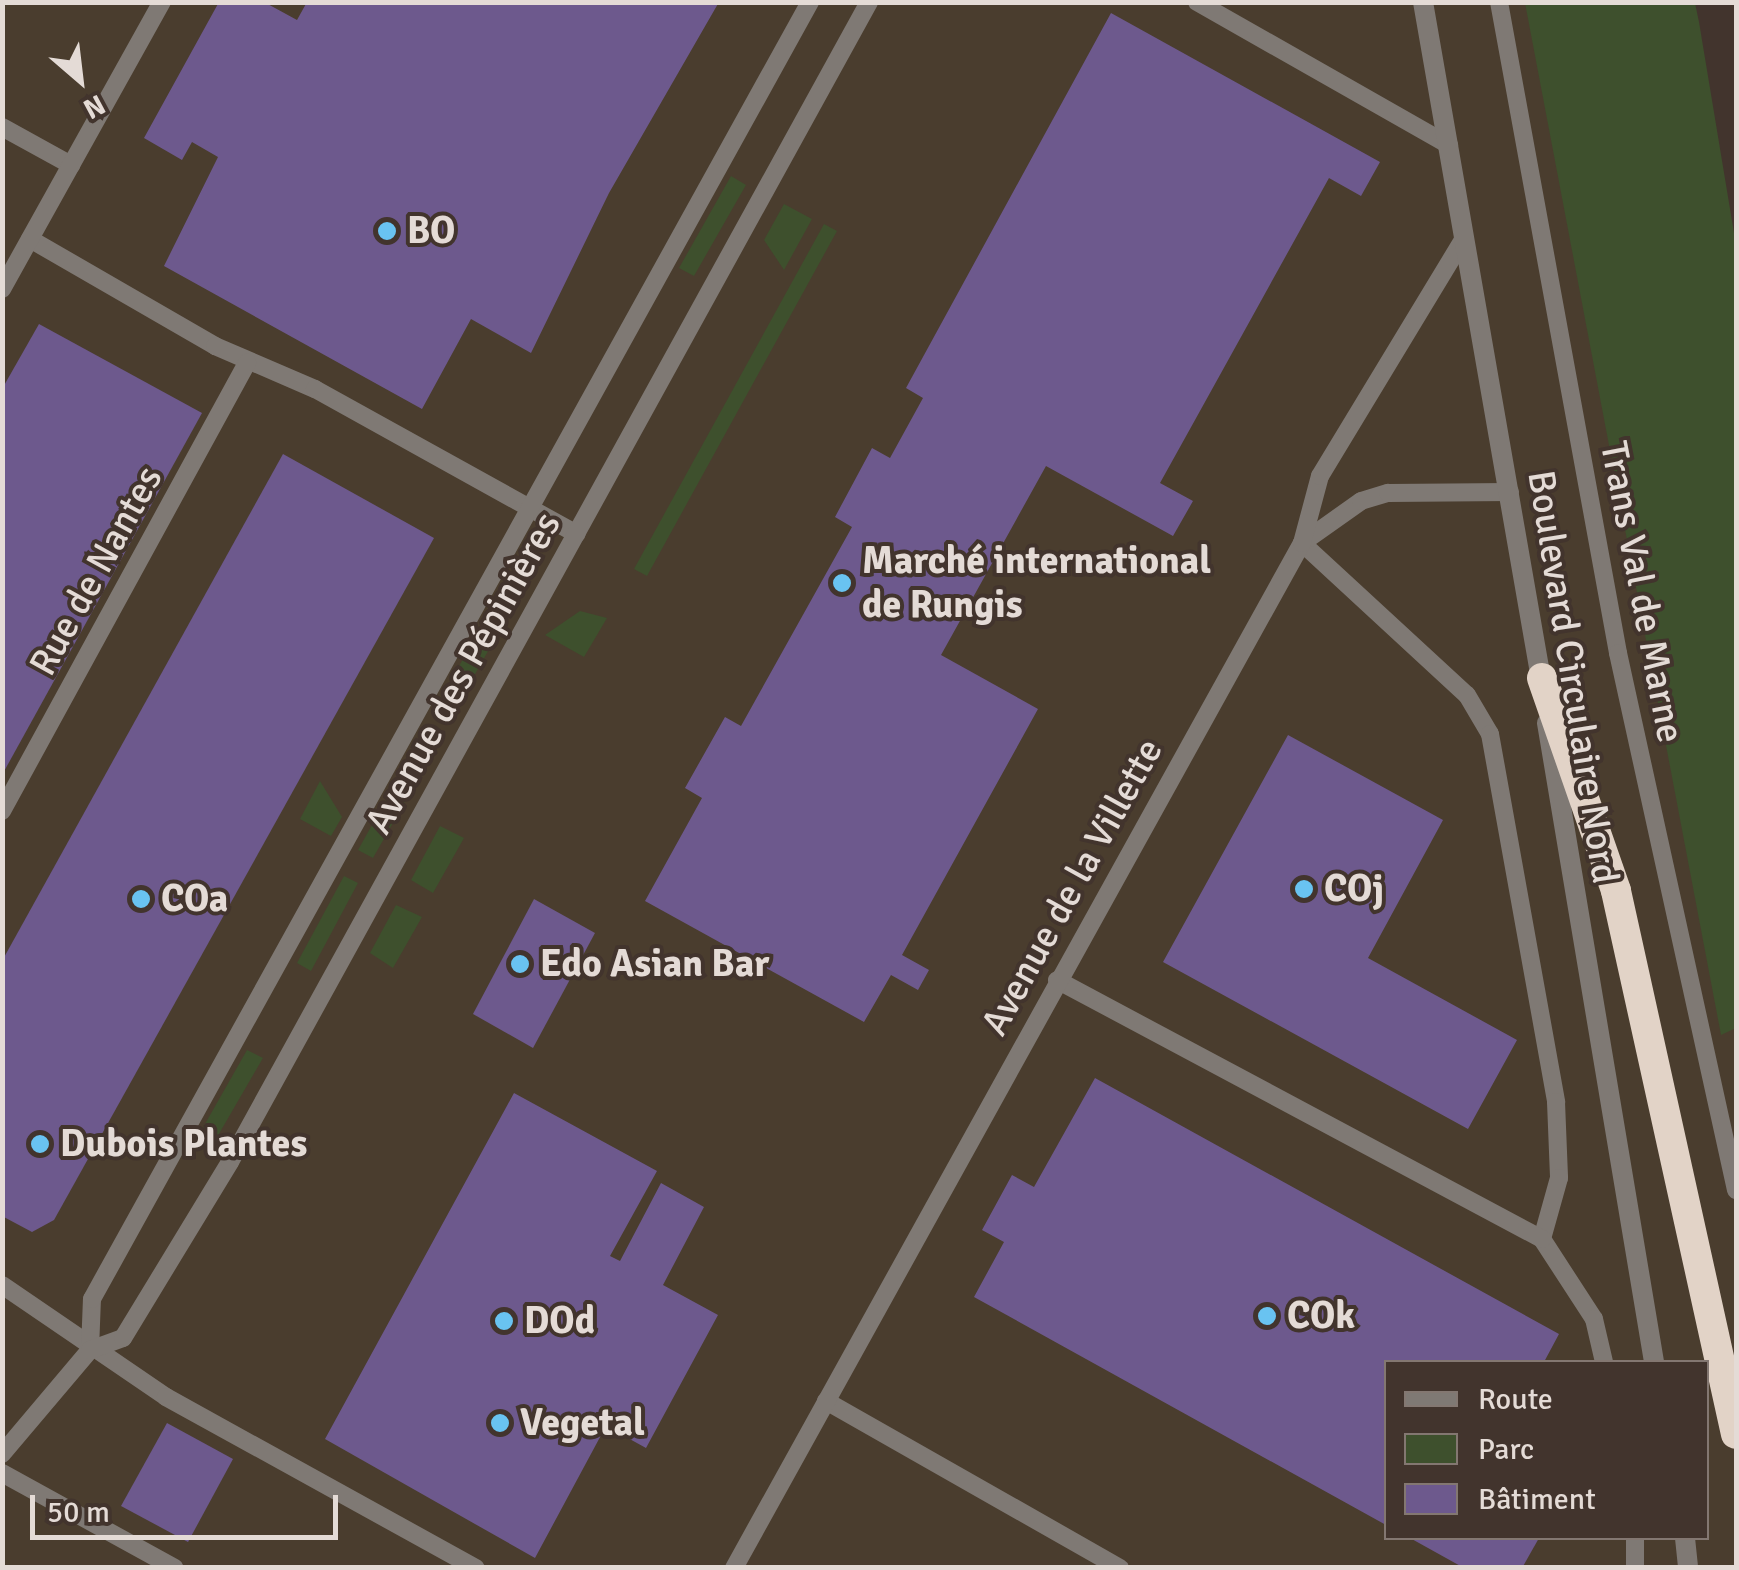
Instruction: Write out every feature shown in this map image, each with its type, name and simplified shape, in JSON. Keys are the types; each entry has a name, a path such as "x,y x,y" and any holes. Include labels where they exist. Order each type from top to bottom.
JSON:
{"highway":[{"path":"1542,678 1616,891 1736,1434"}],"street":[{"name":"Boulevard Circulaire Nord","path":"1423,2 1542,678 1563,851 1654,1360"},
{"path":"1686,1540 1688,1568"}],"lane":[{"path":"2,289 162,2"},
{"name":"Avenue des Pépinières","path":"90,1350 92,1299 534,508 810,2"},
{"name":"Avenue des Pépinières","path":"2,1454 90,1350 123,1338 230,1162 869,2"},
{"path":"1197,2 1449,145"},
{"name":"Trans Val de Marne","path":"1499,2 1618,653 1736,1190"},
{"path":"2,126 71,166"},
{"name":"Avenue de la Villette","path":"734,1568 1302,543 1320,476 1464,238"},
{"path":"30,239 247,363 315,389 578,534"},
{"name":"Rue de Nantes","path":"2,810 247,363"},
{"path":"1510,492 1388,494 1361,501 1302,543 1467,695 1490,734 1556,1102 1559,1178 1542,1239"},
{"path":"1057,980 1542,1239 1594,1319 1604,1360"},
{"path":"2,1285 90,1350 476,1568"},
{"path":"826,1402 1120,1568"},
{"path":"2,1473 175,1568"},
{"path":"1635,1540 1636,1568"},
{"path":"1687,1540 1696,1568"}],"shaded area":[{"name":"Marché international de Rungis","path":"3,3 1575,3 1736,878 1736,1567 3,1568"}],"green space":[{"path":"1525,3 1695,3 1699,22 1736,245 1736,1028 1721,1035"},
{"path":"731,176 746,185 694,276 679,268"},
{"path":"784,204 812,219 784,270 764,240"},
{"path":"824,224 837,231 647,576 634,569"},
{"path":"580,611 607,618 584,657 545,635"},
{"path":"481,628 496,637 456,708 440,699"},
{"path":"320,781 342,817 331,836 300,819"},
{"path":"396,782 411,791 373,858 358,850"},
{"path":"440,826 464,838 433,893 411,880"},
{"path":"344,876 358,883 311,971 297,963"},
{"path":"396,905 422,917 393,968 370,953"},
{"path":"247,1050 263,1058 216,1139 201,1131"}],"building":[{"name":"BO","path":"219,2 264,2 297,20 307,2 719,2 609,193 531,353 471,319 422,409 164,266 218,157 192,142 182,160 144,138"},
{"path":"1111,13 1380,162 1361,196 1329,178 1160,483 1193,501 1173,536 1046,466 941,655 1038,709 902,955 929,970 918,990 891,975 864,1022 645,901 702,798 685,788 725,717 741,726 852,527 835,517 872,448 890,458 923,398 906,388"},
{"path":"39,324 202,413 2,775 2,389"},
{"name":"COa","path":"283,454 434,538 54,1220 32,1232 2,1216 2,961"},
{"name":"COj","path":"1288,735 1443,820 1368,958 1517,1040 1468,1129 1163,962"},
{"path":"534,899 595,933 533,1048 473,1014"},
{"name":"COk","path":"1095,1078 1559,1334 1545,1360 1384,1360 1384,1524 974,1297 1004,1242 982,1230 1012,1175 1034,1187"},
{"name":"DOd","path":"514,1093 657,1171 610,1256 620,1261 661,1183 704,1207 663,1285 718,1315 646,1448 606,1426 535,1558 325,1439"},
{"path":"167,1423 233,1459 188,1542 121,1506"},
{"path":"1414,1540 1538,1540 1522,1568 1464,1568"}],"place":[{"name":"BO","path":"387,231"},
{"name":"Marché international de Rungis","path":"842,583"},
{"name":"COj","path":"1304,889"},
{"name":"COa","path":"141,899"},
{"name":"Edo Asian Bar","path":"520,964"},
{"name":"Dubois Plantes","path":"40,1144"},
{"name":"COk","path":"1267,1316"},
{"name":"DOd","path":"504,1321"},
{"name":"Vegetal","path":"500,1423"}]}
